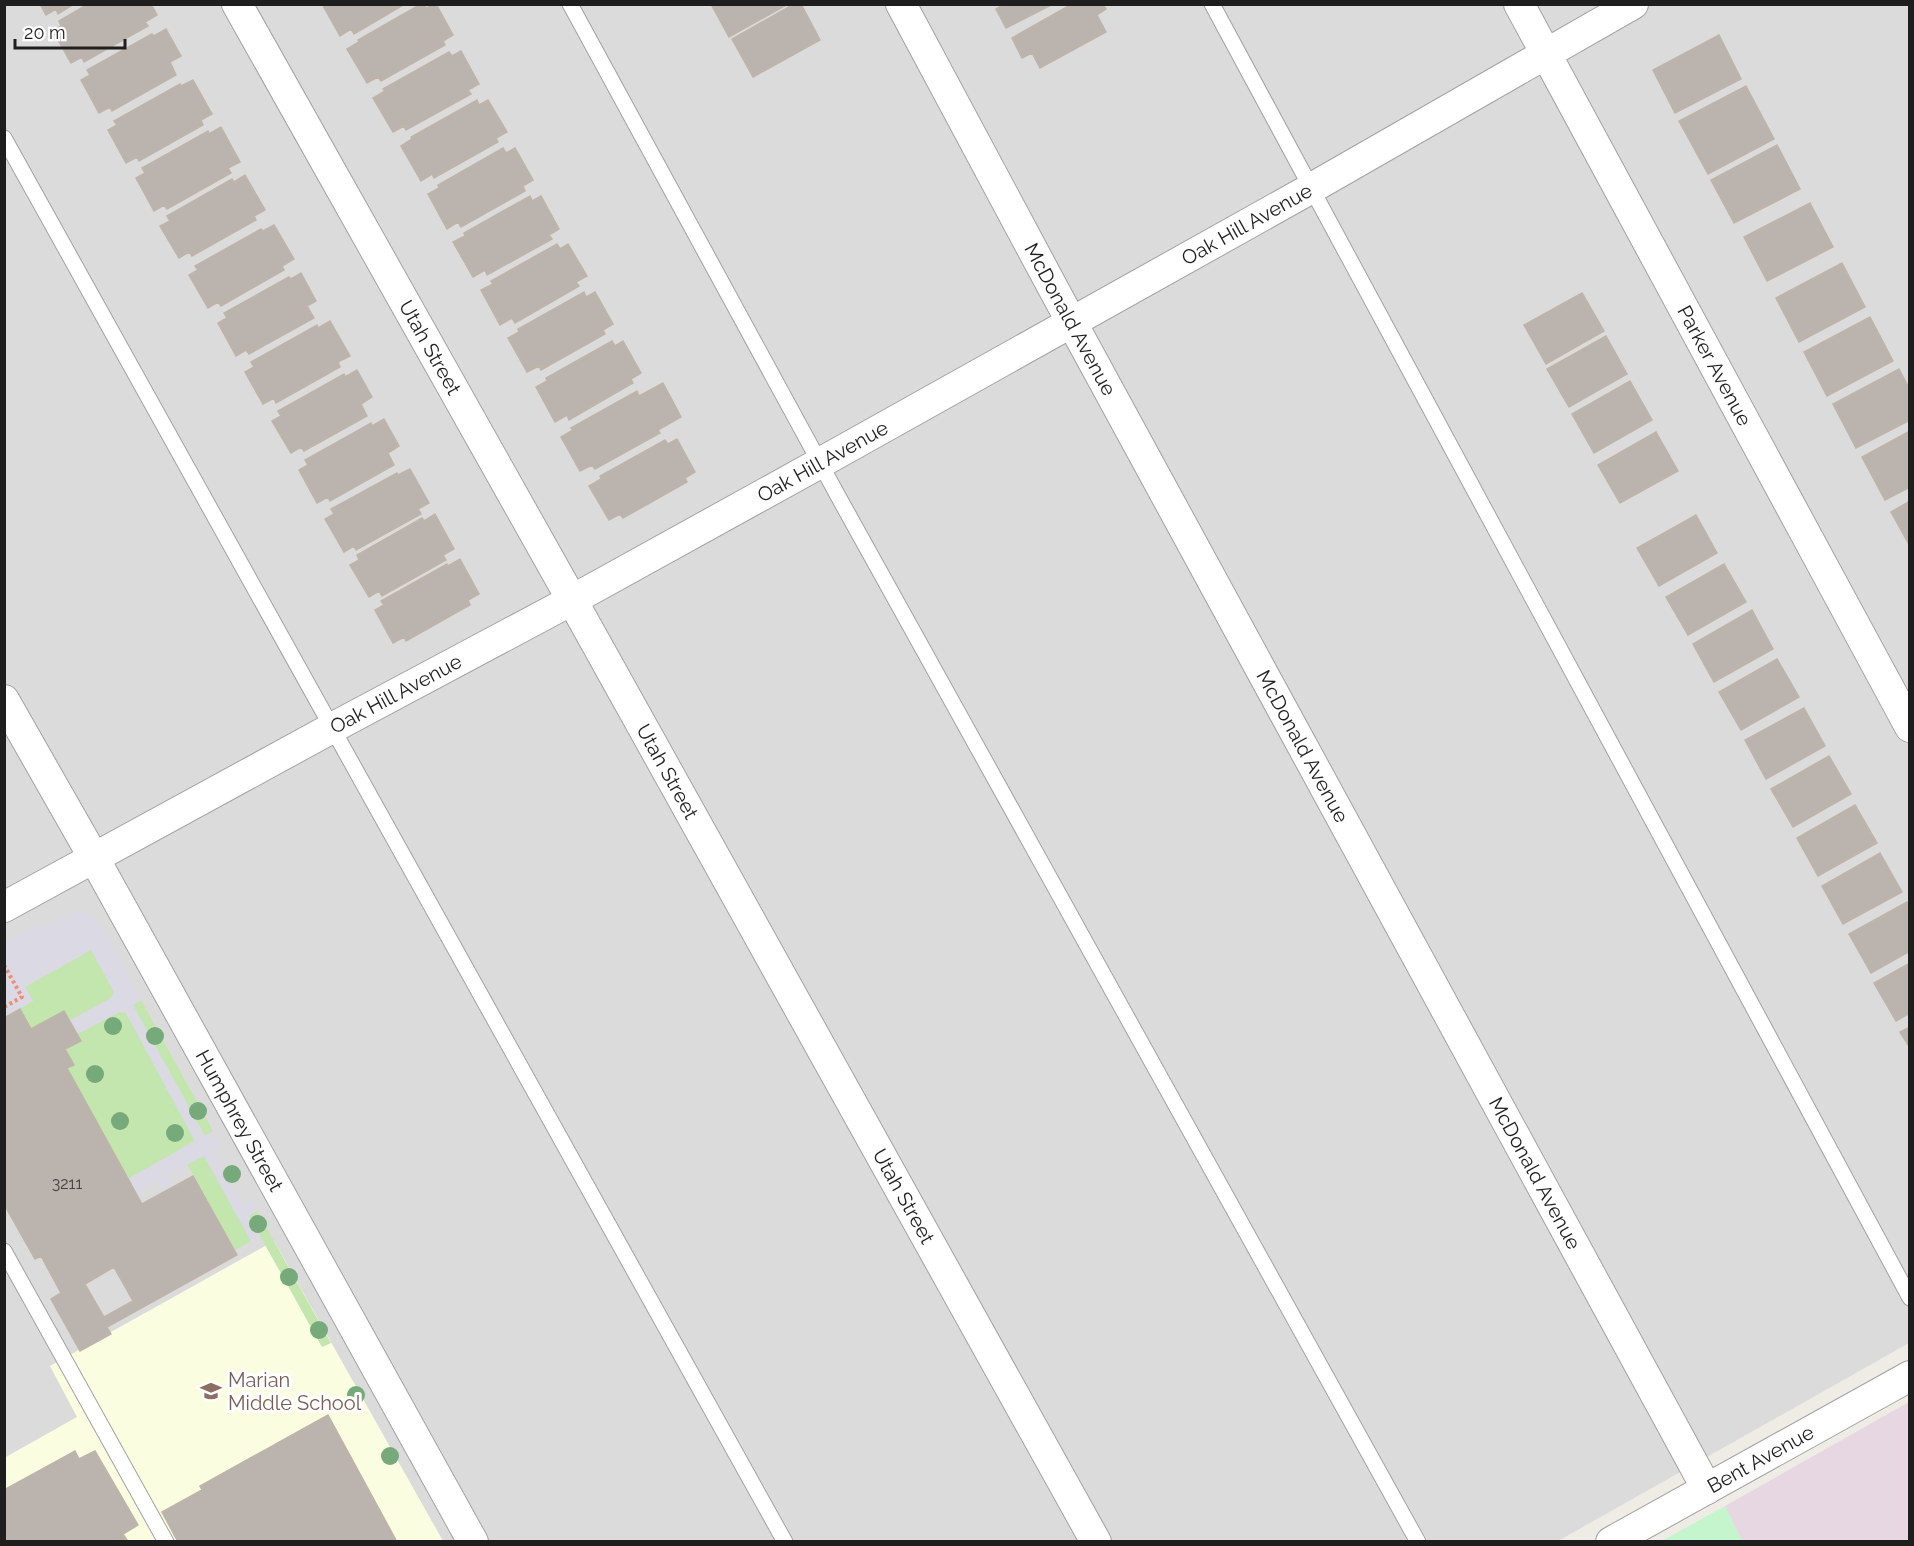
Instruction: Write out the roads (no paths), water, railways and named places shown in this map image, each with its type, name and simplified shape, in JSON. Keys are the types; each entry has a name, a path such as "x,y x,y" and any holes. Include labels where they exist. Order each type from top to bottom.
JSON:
{"street":[{"name":"Utah Street","path":"237,4 572,600 1096,1542"},
{"name":"McDonald Avenue","path":"901,4 1707,1489"},
{"name":"Parker Avenue","path":"1519,4 1910,727"},
{"name":"Oak Hill Avenue","path":"4,907 572,600 820,463 1310,189 1633,4"},
{"name":"Humphrey Street","path":"4,700 473,1542"},
{"name":"Bent Avenue","path":"1611,1542 1910,1376"}],"lane":[{"path":"570,4 820,463 1418,1542"},
{"path":"1212,4 1910,1298"},
{"path":"4,138 785,1542"},
{"path":"4,1251 166,1542"}],"place":[{"name":"Marian Middle School","path":"211,1391"}]}
